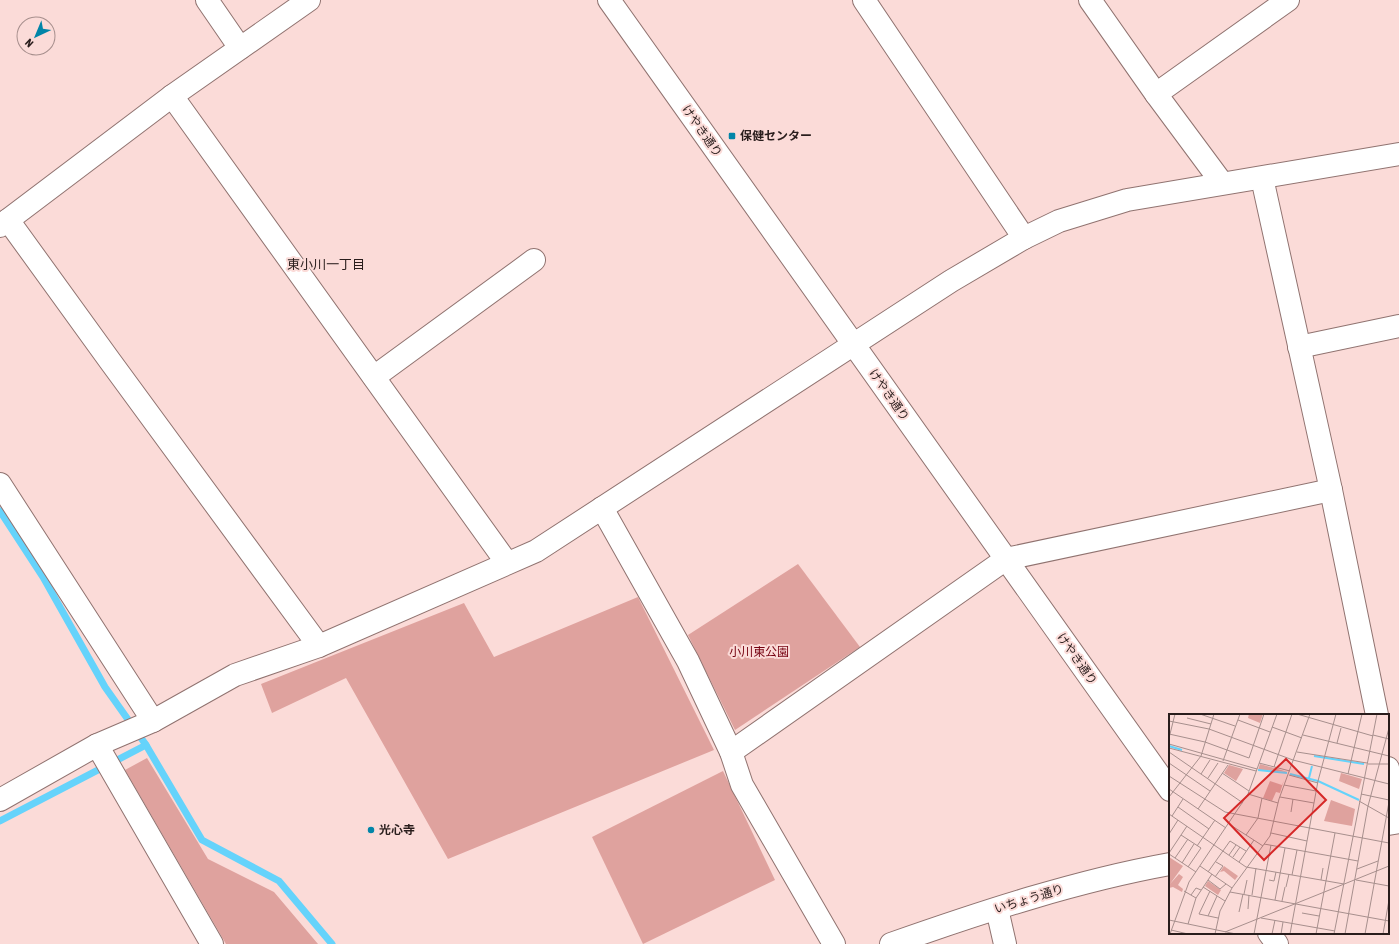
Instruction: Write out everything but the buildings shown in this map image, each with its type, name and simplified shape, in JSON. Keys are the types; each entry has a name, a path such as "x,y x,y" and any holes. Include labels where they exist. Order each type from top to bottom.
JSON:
{"street":[{"path":"207,0 240,48"},
{"path":"309,0 172,96 4,223 110,361 319,646"},
{"name":"けやき通り","path":"610,0 1169,789"},
{"path":"864,0 1024,238"},
{"path":"1090,0 1156,94 1222,183"},
{"path":"1156,94 1288,0"},
{"path":"172,96 507,563"},
{"path":"0,800 97,745 153,721 235,675 319,646 536,551 951,281 1024,238 1059,220 1128,200 1399,154"},
{"path":"1262,178 1331,490 1377,714"},
{"path":"374,378 534,260"},
{"path":"1299,347 1399,326"},
{"path":"0,484 153,721"},
{"path":"731,752 1006,559 1331,490"},
{"path":"602,508 688,661 731,752 742,784 834,944"},
{"path":"97,745 212,944"},
{"path":"1389,773 1399,821 1389,824"},
{"name":"いちょう通り","path":"891,944 997,909 1076,886 1147,868 1169,864"},
{"path":"997,909 1005,944"},
{"path":"1271,934 1277,944"}],"green space":[{"name":"小川東公園","path":"798,564 860,647 735,730 688,635"},
{"path":"638,597 714,750 448,859 346,678 272,713 261,684 464,603 494,657"},
{"path":"147,758 208,859 274,892 318,944 226,944 125,770"},
{"path":"723,771 775,880 643,944 592,837"}],"waterway":[{"path":"0,511 43,577 105,687 146,745 202,840 279,881 332,944"},
{"path":"0,821 146,745"}],"place":[{"name":"保健センター","path":"732,136"},
{"name":"光心寺","path":"371,830"}],"district":[{"name":"東小川一丁目","path":"326,264"}]}
